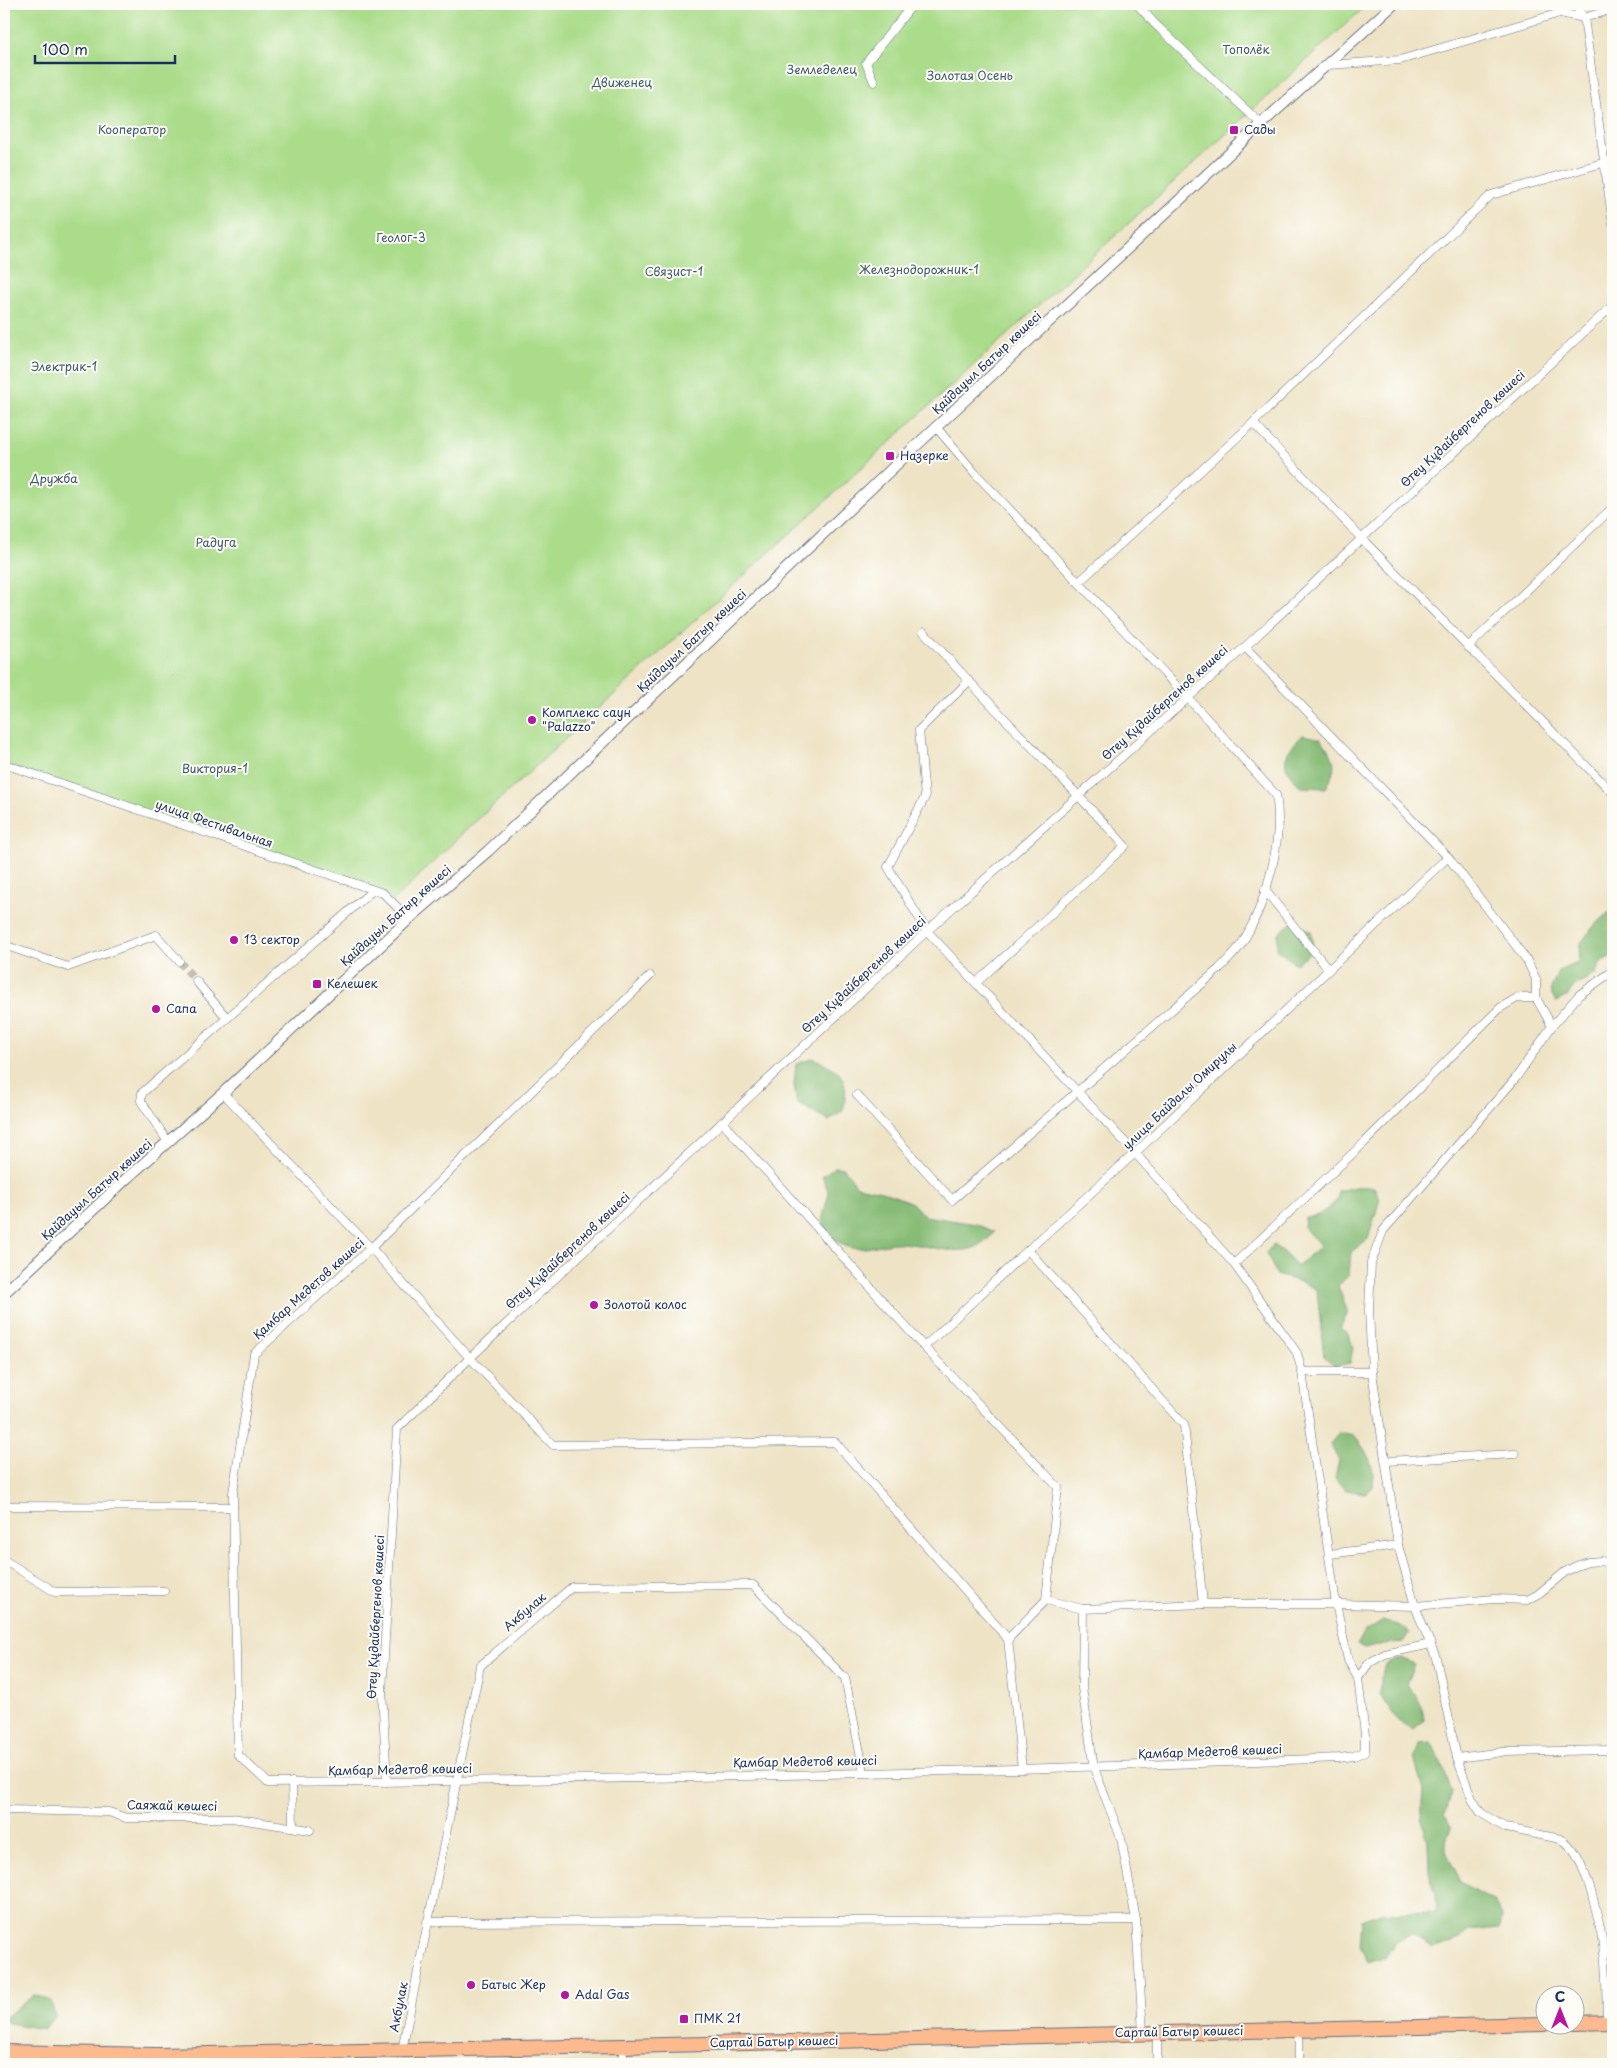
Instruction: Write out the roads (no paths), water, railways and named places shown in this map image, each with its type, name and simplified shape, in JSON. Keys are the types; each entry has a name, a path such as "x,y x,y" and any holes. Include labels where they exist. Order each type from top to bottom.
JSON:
{"highway":[{"path":"1584,2023 1610,2022"},
{"name":"Сартай Батыр көшесі","path":"4,2052 156,2055 1534,2024"}],"street":[{"path":"874,82 866,63 913,4"},
{"path":"1137,4 1155,24 1261,124"},
{"name":"Қайдауыл Батыр көшесі","path":"4,1293 126,1178 223,1093 409,919 522,819 936,427 1261,124 1394,4"},
{"path":"1574,4 1584,18 1613,224"},
{"path":"1328,65 1400,60 1560,13 1584,18 1613,9"},
{"path":"1078,582 1253,423 1491,195 1613,160"},
{"name":"Өтеу Құдайбергенов көшесі","path":"387,1782 382,1691 397,1429 470,1358 927,931 1245,647 1613,305"},
{"path":"1253,423 1362,539 1613,793"},
{"path":"857,1095 952,1200 1219,970 1243,942 1259,910 1266,890 1276,844 1279,811 1276,795 1188,698 975,473 936,427"},
{"path":"1468,647 1613,506"},
{"path":"924,632 968,682 1079,795 1125,846 976,984"},
{"path":"1245,647 1448,857 1526,958 1536,979 1536,998 1552,1026"},
{"path":"968,682 919,730 925,797 888,867 927,931 1135,1154 1234,1264 1297,1353 1302,1372 1336,1604 1348,1660 1358,1678 1369,1663 1384,1654 1431,1644"},
{"name":"улица Фестивальная","path":"4,764 383,893 409,919"},
{"name":"улица Байдалы Омирулы","path":"924,1347 1135,1154 1448,857"},
{"path":"168,1142 141,1101 141,1096 373,890"},
{"path":"1266,890 1329,970"},
{"path":"4,945 68,967 156,936 179,961"},
{"path":"1610,2022 1604,1952 1588,1879 1582,1863 1571,1846 1561,1839 1506,1828 1481,1814 1472,1799 1457,1758 1436,1658 1415,1606 1398,1545 1372,1372 1369,1310 1371,1263 1383,1231 1515,1080 1552,1026 1579,995 1613,971"},
{"name":"Қамбар Медетов көшесі","path":"650,976 371,1248 254,1354 233,1493 238,1755 268,1783 1094,1768 1354,1756 1365,1751 1365,1735 1358,1678"},
{"path":"196,980 227,1018"},
{"path":"1234,1264 1365,1142 1500,1008 1517,998 1536,998"},
{"path":"223,1093 371,1248 470,1358 553,1445 835,1442 1008,1639 1022,1769"},
{"path":"722,1122 924,1347 1058,1487 1046,1600 1008,1639"},
{"path":"1028,1250 1184,1425 1203,1604"},
{"path":"1302,1372 1372,1372"},
{"path":"1386,1462 1515,1454"},
{"path":"4,1506 233,1506"},
{"path":"1330,1554 1398,1545"},
{"path":"4,1560 55,1592 164,1591"},
{"path":"1046,1600 1083,1609 1203,1604 1415,1606 1494,1599 1527,1600 1537,1595 1565,1572 1576,1566 1588,1562 1601,1561 1613,1564"},
{"name":"Акбулак","path":"402,2050 480,1666 572,1587 753,1585 845,1678 864,1772"},
{"path":"1083,1609 1082,1688 1094,1768 1121,1838 1136,1920 1150,2033 1157,2064"},
{"path":"1457,1758 1502,1752 1613,1750"},
{"path":"292,1782 293,1827"},
{"name":"Саяжай көшесі","path":"4,1810 109,1812 126,1818 232,1818 310,1830"},
{"path":"427,1922 1136,1920"},
{"path":"1604,1952 1613,1948"},
{"path":"1299,2030 1299,2064"},
{"path":"623,2046 623,2064"}],"tunnel":[{"path":"179,961 196,981"}],"place":[{"name":"Сады","path":"1234,130"},
{"name":"Назерке","path":"890,456"},
{"name":"Комплекс саун \"Palazzo\"","path":"532,720"},
{"name":"13 сектор","path":"234,940"},
{"name":"Келешек","path":"317,984"},
{"name":"Сапа","path":"156,1009"},
{"name":"Золотой колос","path":"594,1305"},
{"name":"Батыс Жер","path":"471,1985"},
{"name":"Adal Gas","path":"565,1995"},
{"name":"ПМК 21","path":"684,2019"}],"park label":[{"name":"Тополёк","path":"1246,50"},
{"name":"Земледелец","path":"822,70"},
{"name":"Золотая Осень","path":"970,76"},
{"name":"Движенец","path":"622,83"},
{"name":"Кооператор","path":"132,130"},
{"name":"Геолог-3","path":"401,238"},
{"name":"Железнодорожник-1","path":"919,270"},
{"name":"Связист-1","path":"674,272"},
{"name":"Электрик-1","path":"64,367"},
{"name":"Дружба","path":"54,479"},
{"name":"Радуга","path":"216,543"},
{"name":"Виктория-1","path":"215,769"}]}
